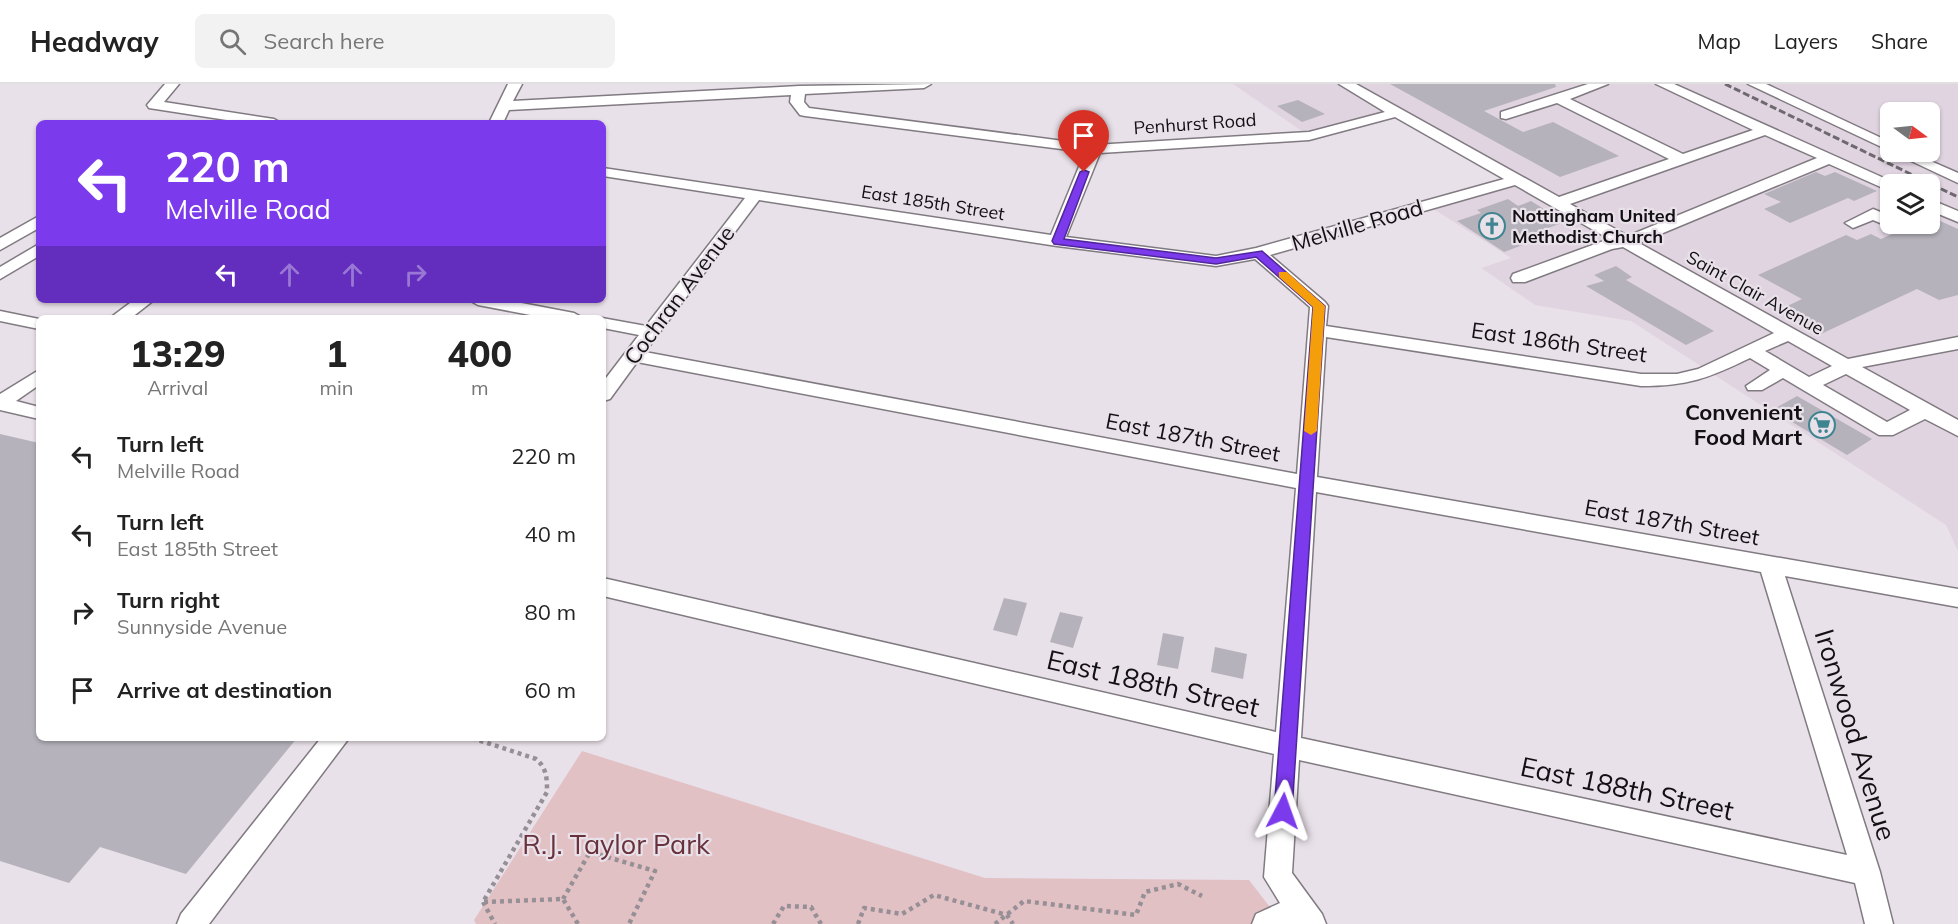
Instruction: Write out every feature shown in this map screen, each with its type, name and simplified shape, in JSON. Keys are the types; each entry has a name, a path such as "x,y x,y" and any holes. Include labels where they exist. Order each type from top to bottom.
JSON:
{"street":[{"path":"172,84 154,105 233,120"},
{"path":"497,120 515,84"},
{"path":"504,106 924,84"},
{"name":"Saint Clair Avenue","path":"1346,84 1958,429"},
{"path":"1506,115 1601,84"},
{"path":"1663,84 1880,182"},
{"path":"1755,84 1880,142"},
{"path":"1783,84 1880,128"},
{"name":"Penhurst Road","path":"799,90 797,102 805,112 1094,149 1309,136 1396,113"},
{"path":"1558,98 1681,159"},
{"path":"201,120 211,114"},
{"path":"1557,203 1766,130"},
{"path":"1057,241 1094,149"},
{"path":"1940,155 1958,164"},
{"path":"1519,278 1609,244 1627,242 1775,179 1829,159"},
{"path":"1921,162 1958,179"},
{"name":"East 185th Street","path":"606,172 1057,241 1216,261 1258,253"},
{"name":"Melville Road","path":"1258,253 1517,180"},
{"name":"Cochran Avenue","path":"606,391 755,195"},
{"path":"1940,209 1958,217"},
{"path":"1853,223 1873,214 1880,217"},
{"path":"0,245 36,223"},
{"path":"0,274 36,251"},
{"name":"Melville Road","path":"1258,253 1319,306 1278,877 1306,916"},
{"path":"123,315 141,303"},
{"path":"494,303 558,315"},
{"path":"0,316 36,323"},
{"path":"606,324 651,332"},
{"name":"East 186th Street","path":"1317,330 1641,380 1677,380 1704,373 1787,334"},
{"path":"1809,385 1846,366 1958,343"},
{"path":"1751,351 1886,430 1925,411"},
{"name":"East 187th Street","path":"634,356 1308,483 1958,598"},
{"path":"1755,386 1784,370"},
{"path":"0,404 36,378"},
{"path":"0,404 36,412"},
{"name":"Ironwood Avenue","path":"1770,564 1866,872 1879,924"},
{"name":"East 188th Street","path":"606,588 1287,746 1866,872"},
{"path":"190,924 334,741"},
{"path":"1266,924 1306,916"}],"path":[{"path":"481,741 536,759 544,766 547,783 547,792 483,902"},
{"path":"563,899 590,852 655,871 629,924"},
{"path":"995,924 1024,901 1136,915 1145,892 1178,884 1202,896"},
{"path":"858,924 864,908 902,915 934,895 1007,915 1013,924"},
{"path":"483,902 563,899"},
{"path":"563,899 578,924"},
{"path":"483,902 495,924"},
{"path":"773,924 773,920 784,906 811,907 821,924"}],"shaded area":[{"path":"1233,84 1958,84 1958,551 1946,525 1631,321 1535,305 1481,268 1511,258 1427,205 1516,180 1396,113 1309,136"}],"green space":[{"name":"R.J. Taylor Park","path":"582,751 985,878 1249,880 1283,924 476,924 474,920"}],"building":[{"path":"1390,84 1555,84 1556,87 1484,111 1523,132 1553,122 1619,156 1560,177"},
{"path":"1298,100 1325,114 1302,122 1277,106"},
{"path":"1816,172 1825,176 1835,172 1877,191 1854,201 1848,198 1790,223 1764,209 1781,202 1764,194"},
{"name":"Nottingham United Methodist Church","path":"1508,199 1518,206 1531,201 1565,222 1520,238 1528,243 1504,252 1457,221 1481,213 1477,210"},
{"path":"1940,221 1958,229 1958,295 1939,300 1917,289 1821,334 1779,310 1802,299 1758,275 1846,235 1857,240 1871,234 1881,239 1892,234 1940,234"},
{"path":"1616,266 1632,277 1626,280 1714,331 1686,345 1586,286 1604,281 1594,275"},
{"name":"Convenient Food Mart","path":"1797,396 1872,439 1847,455 1772,410"},
{"path":"0,434 36,442 36,741 295,741 186,874 100,847 69,883 0,861"},
{"path":"1004,598 1027,603 1017,636 993,630"},
{"path":"1060,612 1083,617 1073,648 1050,642"},
{"path":"1163,633 1184,637 1178,669 1157,665"},
{"path":"1215,647 1247,654 1243,679 1211,672"}],"railway":[{"path":"1725,84 1958,197"}],"slow traffic":[{"path":"1283,275 1319,306 1311,431"}],"place":[{"name":"Nottingham United Methodist Church","path":"1492,226"},
{"name":"Convenient Food Mart","path":"1822,425"}],"route":[{"path":"1084,172 1057,241 1216,261 1258,253 1319,306 1283,811"}]}
